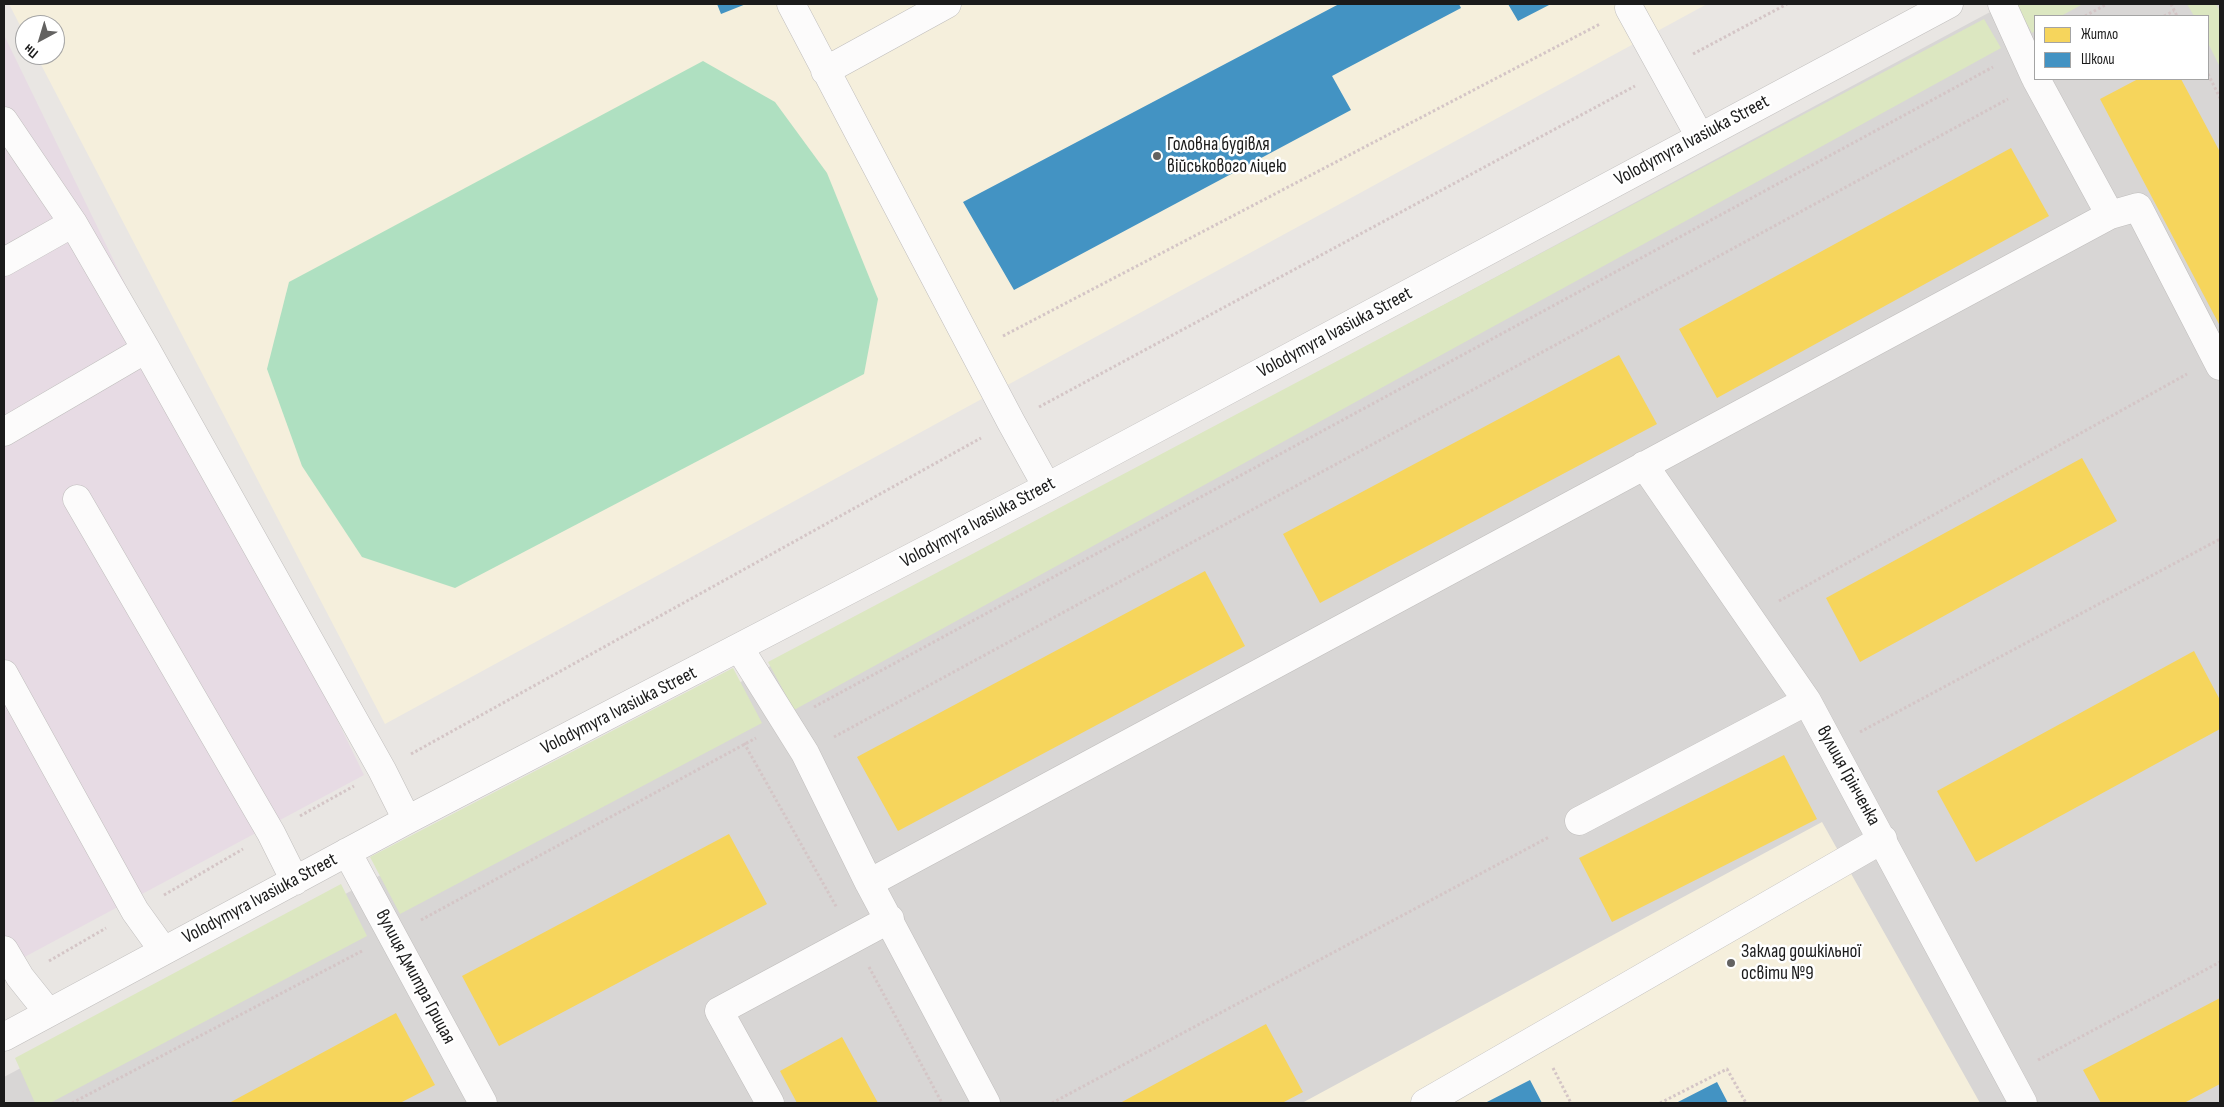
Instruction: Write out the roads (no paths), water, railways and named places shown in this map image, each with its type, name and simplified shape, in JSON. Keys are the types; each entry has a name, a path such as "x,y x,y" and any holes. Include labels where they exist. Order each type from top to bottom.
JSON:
{"street":[{"path":"790,4 1011,422 1048,487"},
{"path":"826,71 948,4"},
{"name":"Volodymyra Ivasiuka Street","path":"4,1037 407,820 740,649 1048,487 1949,4"},
{"path":"2002,4 2034,74"},
{"path":"1629,8 1700,137"},
{"path":"2037,80 2110,215"},
{"path":"4,121 73,223 146,349 382,770 407,820"},
{"path":"869,883 2110,215 2138,207 2218,362"},
{"path":"4,262 73,223"},
{"path":"4,432 146,349"},
{"name":"вулиця Грінченка","path":"1644,465 1807,702 1833,746 2023,1103"},
{"path":"77,500 271,833 294,881"},
{"path":"740,649 805,753 869,883 890,919 986,1103"},
{"path":"4,674 135,912 164,950"},
{"path":"1579,820 1807,702"},
{"path":"1425,1103 1883,839"},
{"name":"вулиця Дмитра Грицая","path":"347,852 483,1103"},
{"path":"770,1103 719,1011 890,919"},
{"path":"4,950 20,977 48,1012"}],"place":[{"name":"Головна будівля військового ліцею","path":"1157,156"},
{"name":"Заклад дошкільної освіти №9","path":"1731,963"}]}
